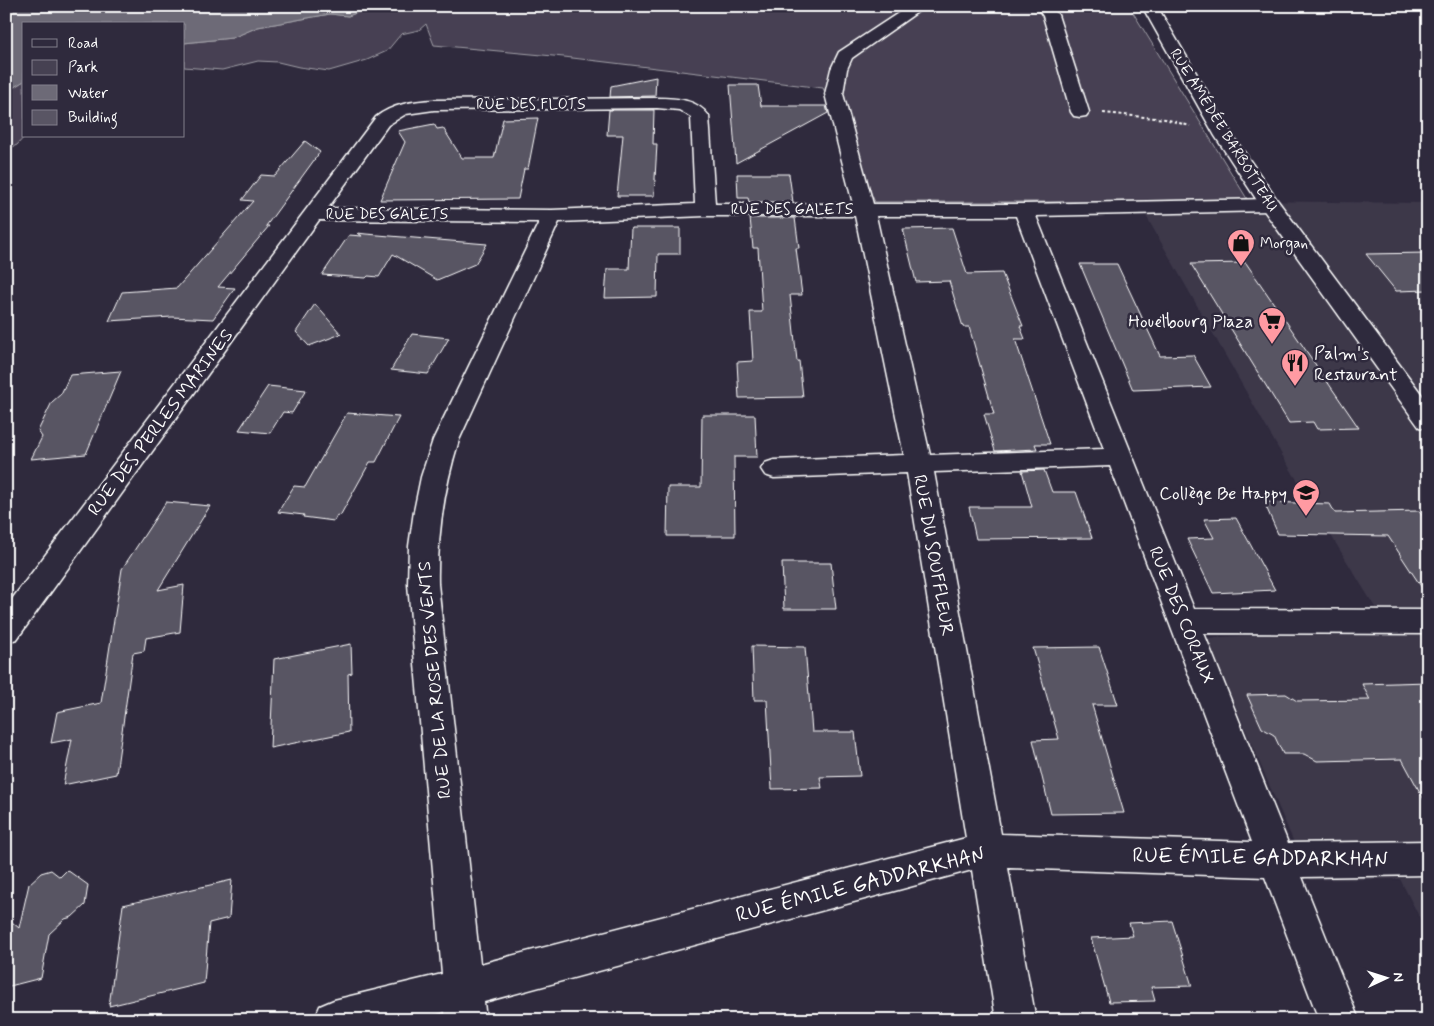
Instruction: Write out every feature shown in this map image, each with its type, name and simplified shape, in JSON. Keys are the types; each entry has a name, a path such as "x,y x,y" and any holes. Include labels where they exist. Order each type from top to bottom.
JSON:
{"street":[{"name":"RUE DU SOUFFLEUR","path":"919,6 845,56 839,68 834,94 864,209 919,465 1016,1020"},
{"path":"1042,6 1050,16 1080,112"},
{"name":"RUE AMÉDÉE BARBOTTEAU","path":"1149,6 1224,136 1270,205 1428,421"},
{"name":"RUE DES FLOTS","path":"314,214 389,114 405,108 434,104 657,103 690,108 696,111 701,122 705,210"},
{"name":"RUE DES GALETS","path":"314,214 552,216 705,210 1024,210 1270,205"},
{"name":"RUE DES CORAUX","path":"1024,210 1339,1020"},
{"name":"RUE DES PERLES MARINES","path":"6,630 314,214"},
{"name":"RUE DE LA ROSE DES VENTS","path":"465,1004 423,584 424,526 435,473 446,440 552,216"},
{"path":"774,469 1119,457"},
{"path":"1185,621 1428,622"},
{"name":"RUE ÉMILE GADDARKHAN","path":"334,1020 465,1004 985,850 1277,860 1428,858"}],"path":[{"path":"1080,112 1165,119 1224,136"}],"shaded area":[{"path":"1137,200 1428,203 1428,934 1400,879 1310,880 1206,638 1387,627 1286,462"}],"green space":[{"path":"368,6 1129,6 1249,202 875,202 823,88 564,57 434,45 426,24 419,30 401,34 387,51 367,60 329,71 278,62 258,61 222,70 185,67 185,43 232,38 258,27 330,14 348,16 364,10"},
{"path":"22,82 23,138 17,145 6,150 6,92"}],"water":[{"path":"6,6 368,6 364,10 348,16 330,14 258,27 232,38 185,43 185,22 22,22 22,82 6,92"}],"building":[{"path":"656,77 655,96 610,97 611,86"},
{"path":"730,85 758,85 761,106 826,106 828,113 736,163"},
{"path":"609,110 654,110 653,144 657,144 654,196 617,196 623,135 607,135"},
{"path":"538,118 528,169 524,169 518,199 380,200 405,142 398,131 434,124 437,129 443,128 462,158 494,158 503,119"},
{"path":"305,141 320,152 266,226 269,226 218,287 235,288 213,319 172,317 109,321 122,292 177,288 253,201 242,200 261,175 275,176"},
{"path":"737,174 789,174 793,202 749,202 748,198 738,198"},
{"path":"750,218 795,218 799,248 796,248 802,295 790,295 803,397 739,398 737,362 753,361 750,312 762,312 758,248 753,248"},
{"path":"631,228 680,228 680,254 658,254 657,297 605,298 607,269 629,269"},
{"path":"952,228 967,274 1002,273 1023,326 1020,326 1025,339 1015,339 1050,444 1035,444 1037,449 995,451 984,414 994,414 969,327 963,327 949,281 916,282 903,229"},
{"path":"358,233 487,244 475,264 437,280 393,254 379,277 322,275 349,235 362,236"},
{"path":"1428,253 1428,290 1396,291 1366,254"},
{"name":"Houëlbourg Plaza","path":"1246,263 1359,428 1317,429 1313,422 1289,423 1191,264"},
{"path":"1080,264 1117,264 1160,356 1193,355 1211,387 1133,390"},
{"path":"315,304 341,334 309,346 296,332"},
{"path":"412,334 449,338 428,374 391,370"},
{"path":"121,371 86,454 31,459 42,437 38,431 52,402 61,394 70,375"},
{"path":"268,386 306,390 292,413 283,412 270,433 239,430"},
{"path":"347,413 399,417 376,462 370,462 340,516 337,515 334,521 278,512 294,486 305,487"},
{"path":"702,415 755,415 757,457 734,457 735,536 667,536 668,487 701,487"},
{"path":"1044,470 1052,492 1076,492 1092,538 976,539 969,507 1032,507 1022,471"},
{"path":"166,502 210,506 158,590 184,585 180,632 146,638 144,651 133,653 116,774 63,785 72,739 51,743 57,712 101,703 122,569"},
{"path":"1264,502 1330,504 1335,513 1419,511 1428,524 1428,597 1388,536 1278,534"},
{"path":"1236,518 1275,590 1213,593 1187,539 1214,538 1204,519"},
{"path":"782,563 831,563 836,609 784,609"},
{"path":"351,644 352,673 348,674 349,732 270,748 274,659"},
{"path":"752,646 805,647 812,732 855,732 860,776 820,777 822,788 772,789 767,700 754,700"},
{"path":"1099,647 1118,705 1092,705 1124,813 1051,814 1033,740 1059,739 1033,648"},
{"path":"1428,682 1428,807 1402,759 1317,761 1304,754 1283,754 1274,735 1262,728 1247,695 1286,694 1297,701 1370,700 1362,684"},
{"path":"51,870 60,877 67,870 88,885 85,905 72,917 65,919 49,934 41,978 6,987 6,917 19,928 29,884 41,873"},
{"path":"232,880 229,918 209,923 204,983 109,1006 123,905"},
{"path":"1172,921 1192,986 1151,987 1155,1001 1109,1002 1091,938 1133,936 1129,923"}],"place":[{"name":"Morgan","path":"1241,267"},
{"name":"Houëlbourg Plaza","path":"1272,345"},
{"name":"Palm's Restaurant","path":"1295,387"},
{"name":"Collège Be Happy","path":"1306,517"}]}
